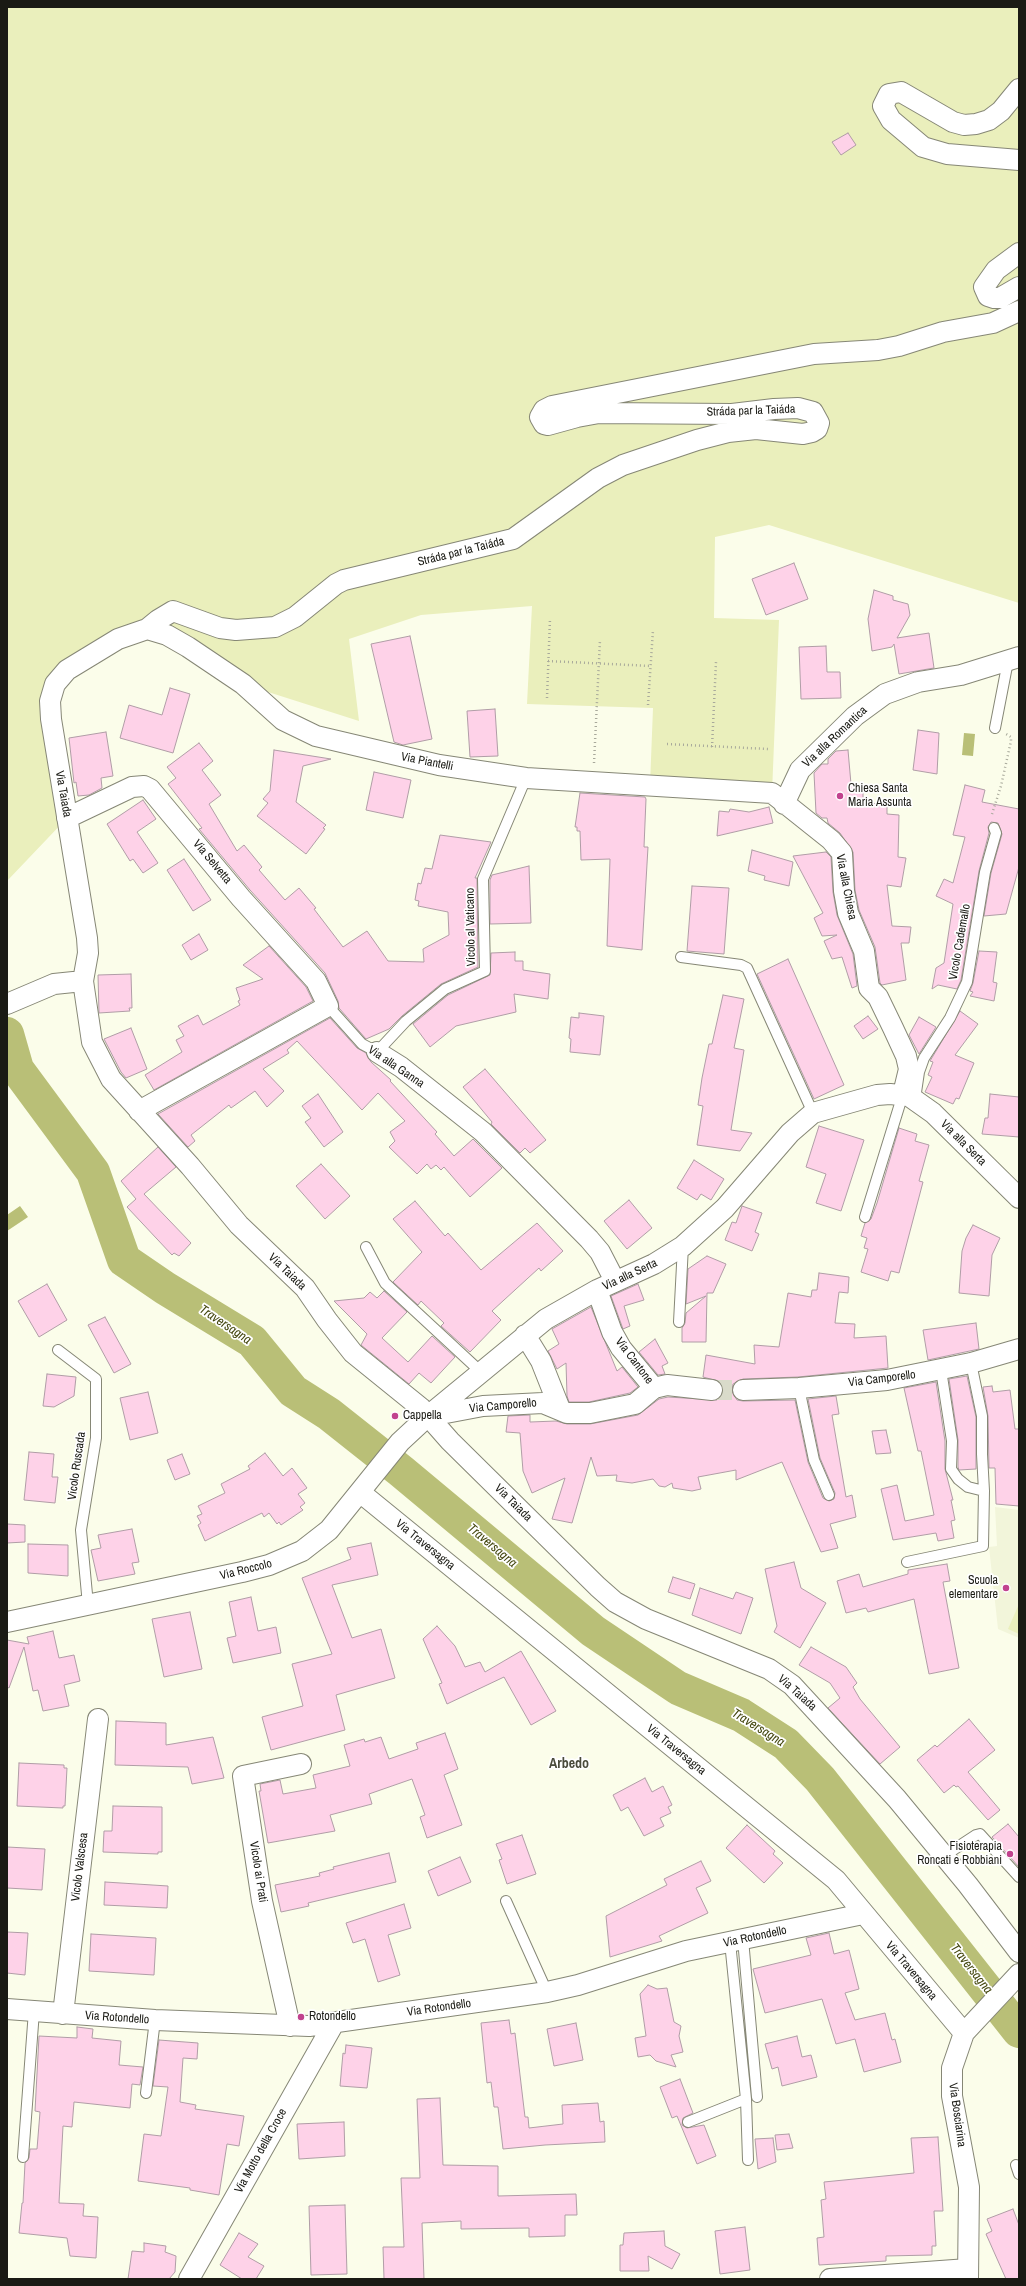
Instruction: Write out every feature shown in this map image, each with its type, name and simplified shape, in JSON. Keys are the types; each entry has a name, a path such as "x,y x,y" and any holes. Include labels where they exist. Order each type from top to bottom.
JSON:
{"street":[{"path":"1019,89 1001,111 989,120 976,124 953,122 910,95 900,92 889,94 883,106 891,120 923,147 947,154 1019,160"},
{"path":"1019,254 996,270 984,286 988,296 994,298 1000,298 1019,287"},
{"name":"Stráda par la Taiáda","path":"148,629 162,616 173,611 220,628 236,630 275,627 295,617 336,584 344,580 513,539 598,478 623,465 697,440 728,432 756,429 803,434 812,432 817,428 819,423 813,412 798,408 732,414 599,414 577,417 548,425 544,424 540,417 544,410 552,406 814,354 878,350 899,346 943,332 994,323 1019,311"},
{"name":"Via Taiada","path":"148,629 118,639 67,670 60,677 52,692 51,719 88,938 88,952 83,981 92,1042 96,1054 111,1079 138,1112 190,1166 239,1224 305,1288 326,1320 353,1353 428,1416 450,1441 615,1602 646,1619 769,1669 792,1685 897,1799 944,1856 1019,1952"},
{"name":"Via Piantelli","path":"148,629 167,635 188,647 243,684 283,720 316,736 439,765 526,778 594,782 778,798"},
{"name":"Via alla Romantica","path":"778,798 800,770 855,716 880,698 900,687 918,682 961,675 1013,659"},
{"name":"Via Selvetta","path":"67,818 132,787 144,786 150,789 242,898 316,981 328,1006"},
{"name":"Via alla Chiesa","path":"778,798 831,840 842,853 847,906 864,951 869,988 878,997 901,1043 908,1062 909,1097"},
{"path":"7,1004 54,984 83,981"},
{"path":"138,1112 328,1006"},
{"name":"Via alla Ganna","path":"377,1052 401,1067 483,1132 589,1239 600,1252 606,1286"},
{"name":"Via alla Serta","path":"428,1416 525,1335 560,1310 606,1286 654,1264 683,1246 725,1208 790,1134 813,1113 856,1100 890,1094 909,1097 933,1113 1019,1198"},
{"name":"Via Cantone","path":"606,1286 615,1337 654,1388"},
{"path":"525,1335 541,1361 560,1409"},
{"name":"Via Camporello","path":"743,1390 799,1388 887,1380 971,1363 1019,1349"},
{"path":"654,1388 667,1385 712,1390"},
{"name":"Via Camporello","path":"428,1416 482,1406 543,1403 567,1413 590,1413 635,1404 654,1388"},
{"name":"Via Roccolo","path":"7,1622 242,1572 286,1559 317,1541 365,1488 400,1442 428,1416"},
{"name":"Via Traversagna","path":"365,1488 836,1880 863,1914 969,2028"},
{"name":"Vicolo Valscesa","path":"63,2014 98,1719"},
{"name":"Vicolo ai Prati","path":"290,2026 262,1901 243,1776 301,1764"},
{"name":"Via Rotondello","path":"7,2009 155,2020 290,2026 334,2023 547,1992 578,1985 686,1951 863,1914"},
{"name":"Via Bosciarina","path":"968,2274 969,2187 952,2096 952,2068 969,2028 1017,1976"},
{"name":"Via Motto della Croce","path":"189,2279 334,2023"},
{"path":"830,2279 968,2274"}],"lane":[{"path":"995,728 1013,659"},
{"name":"Vicolo al Vaticano","path":"377,1052 406,1021 444,989 485,972 483,879 526,778"},
{"name":"Vicolo Cademallo","path":"909,1097 924,1058 950,1018 967,982 985,872 996,833 994,828"},
{"path":"682,957 741,965 747,968 813,1113"},
{"name":"Via alla Ganna","path":"328,1006 362,1044 377,1052"},
{"path":"865,1217 909,1097"},
{"path":"679,1322 683,1246"},
{"path":"366,1247 385,1283 481,1372"},
{"name":"Vicolo Ruscada","path":"58,1350 96,1379 96,1438 81,1530 88,1605"},
{"path":"907,1562 983,1546 984,1491 982,1416 971,1363"},
{"path":"941,1370 952,1440 951,1470 958,1479 968,1487 984,1491"},
{"path":"799,1388 814,1460 830,1496"},
{"path":"944,1856 980,1834 1019,1877"},
{"path":"506,1901 547,1992"},
{"path":"736,1940 757,2097"},
{"path":"736,1940 746,2099 748,2160"},
{"path":"23,2157 34,2011"},
{"path":"146,2093 155,2020"},
{"path":"688,2122 746,2099"}],"path":[{"path":"547,698 550,619"},
{"path":"648,705 653,630"},
{"path":"594,782 600,640"},
{"path":"548,661 651,666"},
{"path":"712,747 716,662"},
{"path":"994,828 993,821 990,820 1001,786 1011,741 1011,737 995,728"},
{"path":"667,744 768,749"}],"shaded area":[{"path":"7,7 1019,7 1019,603 769,525 715,537 714,618 779,620 772,793 650,785 653,708 527,704 532,606 421,615 349,639 359,721 243,684 147,629 55,684 67,818 7,881"},
{"path":"964,733 975,734 973,756 962,755"},
{"path":"20,1206 28,1217 7,1231 7,1215"},
{"name":"Scuola elementare","path":"995,1507 1019,1510 1019,1638 998,1629 989,1547 997,1546"},
{"path":"1019,1604 1019,1634 1008,1629"}],"building":[{"path":"848,133 856,145 841,155 832,142"},
{"path":"794,563 808,599 766,615 752,579"},
{"path":"874,590 893,596 893,600 908,604 910,615 897,638 929,633 934,668 899,674 894,644 892,647 872,651 868,619"},
{"path":"410,636 432,739 403,745 394,742 371,644"},
{"path":"826,646 827,672 840,672 841,698 801,699 799,647"},
{"path":"170,688 190,694 173,753 120,738 129,705 162,715"},
{"path":"495,709 498,756 470,757 467,711"},
{"path":"918,730 939,733 937,774 913,770"},
{"path":"106,732 113,776 101,778 102,788 89,795 78,796 76,782 74,783 69,738"},
{"path":"199,743 213,761 202,770 221,795 209,804 237,851 244,845 262,867 259,870 285,900 299,888 316,908 314,909 343,947 367,931 388,961 424,962 423,949 449,935 448,912 418,906 419,901 415,900 418,883 421,884 425,868 432,869 440,835 491,842 475,878 477,878 478,967 441,984 402,1016 389,1029 366,1039 339,1008 338,1001 325,973 250,890 199,829 202,828 168,784 176,778 167,767"},
{"path":"274,750 331,759 303,766 296,802 326,825 323,828 325,829 306,854 257,816 268,803 263,799 270,791"},
{"path":"848,750 851,784 856,784 856,788 863,789 863,803 887,804 887,814 899,815 898,857 906,858 901,887 887,885 892,926 911,927 909,943 901,943 906,980 882,985 880,983 875,947 859,910 855,890 853,852 840,833 828,823 827,818 822,818 816,813 814,773 822,764 828,764 828,759 836,751"},
{"path":"374,772 411,780 403,818 366,810"},
{"path":"965,785 985,790 982,802 1019,809 1019,867 1006,914 984,916 991,873 1002,834 998,823 991,822 988,827 989,833 979,871 961,980 957,989 938,985 932,989 936,968 944,963 953,904 936,896 944,879 953,883 965,837 953,835"},
{"path":"580,793 645,797 646,799 644,847 648,847 642,950 607,946 610,859 581,860 580,831 577,831 577,827 575,827"},
{"path":"143,800 156,819 137,832 158,863 143,873 133,859 130,861 107,824"},
{"path":"769,807 773,823 717,836 719,811 729,812 730,809 749,812"},
{"path":"752,850 793,862 789,886 764,880 765,876 748,871"},
{"path":"826,852 831,857 833,892 837,915 853,954 857,986 852,988 842,957 832,959 824,941 837,935 822,936 814,918 823,913 793,856"},
{"path":"184,859 211,900 193,911 167,870"},
{"path":"529,866 531,923 490,924 490,880 492,875"},
{"path":"692,886 729,888 724,954 687,951"},
{"path":"199,934 208,950 191,960 182,945"},
{"path":"269,946 306,987 313,1001 154,1090 145,1075 182,1052 176,1040 184,1036 178,1026 198,1015 203,1025 240,1005 236,988 263,979 243,965"},
{"path":"979,951 997,952 993,982 997,983 994,1001 970,996 973,992 970,991"},
{"path":"515,952 515,961 523,961 523,970 550,974 548,999 514,994 516,1012 456,1026 430,1047 413,1024 448,995 490,975 491,953"},
{"path":"788,959 844,1085 814,1099 757,974"},
{"path":"131,974 132,1008 129,1008 130,1011 99,1013 98,975"},
{"path":"723,995 744,999 734,1048 744,1050 731,1130 752,1133 740,1151 697,1145 703,1106 698,1105 702,1078 709,1044 712,1044"},
{"path":"960,1011 978,1024 955,1055 974,1063 959,1099 956,1098 953,1104 925,1092 932,1077 928,1075 933,1062 930,1061"},
{"path":"579,1013 604,1016 600,1055 570,1052 571,1039 569,1038 571,1017 579,1018"},
{"path":"868,1016 878,1029 863,1039 854,1026"},
{"path":"919,1017 936,1027 919,1054 909,1035"},
{"path":"330,1018 357,1048 366,1053 371,1062 391,1080 390,1081 437,1132 435,1134 454,1156 473,1139 502,1168 470,1197 444,1167 441,1170 436,1165 431,1169 427,1164 417,1174 389,1147 395,1141 390,1132 405,1121 378,1093 362,1110 297,1041 287,1050 289,1053 263,1069 284,1091 267,1107 255,1091 231,1108 229,1105 191,1135 195,1141 188,1147 158,1114"},
{"path":"131,1028 147,1069 126,1078 121,1072 104,1039"},
{"path":"485,1069 546,1140 530,1153 525,1148 520,1153 491,1124 492,1122 463,1087"},
{"path":"318,1094 343,1132 324,1147 305,1122 311,1118 302,1106"},
{"path":"990,1094 1019,1097 1019,1137 982,1134 985,1118 988,1118"},
{"path":"819,1126 864,1140 841,1211 816,1203 826,1174 806,1167"},
{"path":"899,1128 917,1134 915,1141 929,1145 919,1181 923,1182 899,1273 891,1271 888,1281 861,1272 868,1249 864,1248 867,1238 861,1236 865,1223 871,1219 877,1203"},
{"path":"158,1147 176,1167 144,1194 191,1243 179,1256 174,1253 172,1255 127,1207 136,1199 121,1181"},
{"path":"694,1160 724,1179 711,1200 701,1194 697,1200 677,1188"},
{"path":"321,1164 350,1196 325,1219 296,1186"},
{"path":"629,1200 652,1228 627,1249 604,1221"},
{"path":"415,1201 445,1236 448,1233 481,1270 537,1223 563,1251 541,1271 539,1268 492,1311 501,1320 470,1352 441,1326 444,1323 421,1301 418,1305 393,1282 422,1252 393,1219"},
{"path":"742,1206 762,1213 755,1232 759,1234 752,1251 725,1240 732,1222 736,1223"},
{"path":"973,1225 1000,1238 992,1255 989,1296 959,1293 962,1251 966,1238"},
{"path":"707,1256 726,1264 713,1293 707,1293 706,1342 682,1342 682,1328 685,1323 686,1313 706,1296 686,1304 688,1269"},
{"path":"819,1273 849,1277 848,1293 839,1292 835,1323 855,1324 854,1338 886,1336 888,1368 798,1377 743,1379 733,1384 732,1391 737,1400 743,1401 795,1400 808,1462 823,1498 829,1501 834,1499 835,1493 820,1458 808,1399 836,1396 839,1414 832,1415 846,1497 852,1495 856,1517 830,1524 838,1548 821,1552 782,1462 736,1480 736,1470 698,1477 701,1489 692,1491 673,1488 672,1483 665,1487 659,1486 653,1479 632,1483 616,1481 617,1475 597,1476 591,1457 572,1523 552,1519 565,1478 532,1493 523,1471 520,1433 506,1432 508,1416 530,1415 530,1422 556,1421 567,1424 590,1424 638,1415 659,1399 668,1397 717,1400 723,1392 723,1386 718,1381 703,1377 706,1355 755,1364 754,1345 779,1347 788,1293 811,1297 812,1290 817,1290"},
{"path":"47,1284 67,1320 39,1337 18,1301"},
{"path":"638,1284 644,1300 624,1306 630,1326 623,1329 611,1296"},
{"path":"384,1291 407,1312 382,1338 408,1362 432,1336 455,1357 431,1383 419,1373 409,1384 361,1345 367,1334 334,1301 364,1298 370,1292 377,1298"},
{"path":"591,1307 617,1371 622,1367 638,1387 630,1393 589,1402 569,1402 567,1396 566,1363 557,1369 548,1351 559,1344 552,1329"},
{"path":"105,1317 131,1364 114,1373 88,1325"},
{"path":"976,1323 979,1349 928,1360 923,1330"},
{"path":"655,1339 668,1363 662,1366 665,1374 658,1375 639,1352"},
{"path":"47,1374 76,1377 74,1396 54,1407 43,1406"},
{"path":"967,1376 976,1417 976,1469 959,1470 958,1440 949,1379"},
{"path":"936,1382 945,1441 945,1469 953,1500 951,1500 955,1520 951,1521 954,1538 938,1541 936,1533 893,1540 881,1489 897,1485 905,1521 934,1515 921,1451 918,1451 904,1388"},
{"path":"992,1386 993,1392 1010,1390 1015,1429 1019,1429 1019,1506 996,1504 995,1468 989,1468 988,1416 983,1387"},
{"path":"148,1392 158,1433 130,1440 120,1398"},
{"path":"886,1430 891,1453 876,1454 872,1431"},
{"path":"29,1452 54,1454 52,1477 58,1477 55,1503 24,1500"},
{"path":"265,1453 283,1476 292,1468 307,1488 298,1494 305,1503 300,1507 303,1510 281,1525 279,1522 277,1524 269,1513 264,1517 262,1513 205,1541 198,1525 201,1523 197,1516 202,1514 198,1506 225,1493 221,1484 250,1469 248,1466"},
{"path":"182,1454 190,1474 175,1480 167,1460"},
{"path":"7,1524 25,1525 25,1542 7,1543"},
{"path":"132,1529 139,1562 132,1563 135,1574 98,1581 91,1550 101,1548 98,1535"},
{"path":"371,1543 378,1575 332,1585 352,1638 381,1629 395,1678 336,1695 345,1730 271,1750 262,1717 303,1706 292,1664 332,1654 302,1578 351,1559 347,1548"},
{"path":"28,1544 68,1545 68,1576 28,1573"},
{"path":"794,1562 801,1588 826,1603 800,1648 774,1632 777,1626 765,1569"},
{"path":"947,1564 950,1581 943,1582 959,1668 929,1674 914,1599 868,1612 866,1608 846,1613 837,1581 859,1574 863,1587 908,1574 908,1570"},
{"path":"673,1577 695,1584 690,1599 668,1592"},
{"path":"700,1588 733,1599 736,1592 753,1598 741,1634 692,1615"},
{"path":"251,1597 258,1631 276,1627 281,1653 233,1663 227,1638 236,1636 229,1602"},
{"path":"190,1612 202,1669 164,1677 152,1619"},
{"path":"437,1626 455,1646 465,1667 480,1662 485,1672 521,1651 556,1711 531,1725 504,1677 447,1704 439,1684 442,1683 423,1639"},
{"path":"53,1631 59,1658 74,1655 80,1681 64,1685 69,1706 43,1711 38,1690 33,1691 24,1647 9,1688 7,1687 7,1640 29,1644 27,1637"},
{"path":"811,1647 846,1667 857,1683 853,1687 860,1699 900,1747 880,1764 828,1708 840,1698 830,1683 799,1665"},
{"path":"969,1719 995,1750 968,1772 1000,1810 988,1820 958,1786 956,1787 954,1785 944,1793 917,1760 935,1745 937,1747"},
{"path":"116,1721 166,1723 166,1745 213,1737 224,1778 192,1784 188,1767 115,1765"},
{"path":"445,1733 458,1769 444,1775 462,1825 427,1838 420,1817 425,1815 412,1779 369,1794 372,1804 330,1815 335,1831 268,1843 259,1791 261,1791 260,1784 280,1780 283,1794 316,1788 313,1775 350,1766 344,1745 364,1739 365,1742 381,1737 389,1759 418,1749 416,1743"},
{"path":"19,1763 64,1765 64,1768 67,1768 65,1806 63,1806 63,1808 17,1806"},
{"path":"645,1778 652,1792 663,1786 672,1805 668,1807 671,1813 660,1818 664,1826 644,1836 628,1807 621,1811 613,1795"},
{"path":"113,1806 162,1807 162,1852 158,1852 158,1854 103,1852 104,1831 112,1831"},
{"name":"Fisioterapia Roncati e Robbiani","path":"1008,1824 1019,1837 1019,1867 992,1837"},
{"path":"747,1825 775,1851 773,1854 783,1863 764,1883 726,1848"},
{"path":"522,1835 536,1874 507,1884 499,1860 502,1859 496,1844"},
{"path":"7,1847 45,1849 42,1890 7,1888"},
{"path":"389,1853 396,1882 308,1903 309,1906 281,1912 275,1885 320,1876 319,1873 334,1869 333,1867"},
{"path":"460,1857 471,1882 438,1896 428,1871"},
{"path":"701,1861 711,1881 696,1888 708,1913 659,1936 662,1941 610,1957 606,1916 667,1885 664,1879"},
{"path":"105,1882 168,1886 167,1908 104,1905"},
{"path":"404,1904 411,1928 388,1935 400,1975 378,1982 365,1939 353,1943 346,1923"},
{"path":"7,1932 28,1933 25,1975 7,1973"},
{"path":"829,1933 834,1954 849,1950 859,1989 845,1993 855,2020 885,2013 892,2040 895,2039 901,2062 864,2072 855,2039 836,2044 822,1999 765,2013 753,1969 811,1955 806,1938"},
{"path":"91,1934 156,1938 154,1975 89,1971"},
{"path":"648,1985 657,1989 667,1988 674,2022 681,2026 679,2036 683,2052 671,2055 676,2067 656,2061 650,2055 638,2057 635,2038 646,2036 640,1994"},
{"path":"509,2020 511,2034 515,2033 525,2117 528,2117 529,2128 563,2124 562,2105 598,2103 600,2122 604,2121 605,2142 503,2149 498,2107 494,2107 491,2082 487,2083 481,2023"},
{"path":"576,2023 583,2060 554,2066 547,2029"},
{"path":"77,2027 93,2029 92,2038 121,2041 119,2065 143,2067 140,2085 132,2084 130,2108 74,2102 72,2127 63,2126 59,2203 84,2204 83,2216 98,2217 96,2258 70,2256 67,2238 19,2233 23,2203 25,2163 29,2158 30,2149 37,2149 40,2112 35,2111 39,2036 77,2038"},
{"path":"797,2036 802,2057 811,2055 817,2077 782,2086 778,2067 772,2069 765,2044"},
{"path":"159,2040 198,2043 197,2059 183,2058 180,2102 196,2105 195,2109 244,2116 239,2146 227,2144 219,2195 190,2190 190,2188 138,2181 144,2134 161,2136 168,2087 153,2086"},
{"path":"346,2045 372,2048 367,2088 340,2086 343,2053 345,2054"},
{"path":"680,2079 693,2113 683,2118 682,2125 687,2128 704,2125 716,2156 697,2164 677,2116 672,2118 660,2087"},
{"path":"440,2098 443,2165 498,2166 498,2196 576,2194 577,2215 565,2215 565,2236 529,2237 529,2228 461,2229 461,2221 422,2223 424,2279 384,2279 383,2247 404,2247 401,2178 420,2178 417,2099"},
{"path":"344,2122 345,2156 299,2159 297,2124"},
{"path":"789,2134 793,2148 777,2150 775,2135"},
{"path":"938,2137 943,2211 934,2211 936,2246 932,2246 932,2255 886,2256 886,2261 819,2265 817,2238 824,2237 821,2200 826,2199 824,2182 914,2173 911,2138"},
{"path":"773,2138 776,2162 758,2169 755,2139"},
{"path":"345,2205 347,2274 311,2275 309,2206"},
{"path":"1013,2209 1019,2225 1019,2279 1006,2279 986,2234 992,2231 987,2219"},
{"path":"745,2227 750,2270 720,2274 715,2231"},
{"path":"664,2231 665,2246 680,2254 672,2269 648,2256 649,2271 620,2271 620,2245 623,2245 624,2233"},
{"path":"239,2233 258,2244 248,2257 264,2266 256,2279 242,2279 220,2265"},
{"path":"144,2243 166,2246 165,2252 176,2256 175,2272 169,2279 128,2279 132,2251 144,2252"}],"waterway":[{"name":"Traversagna","path":"7,1034 17,1069 93,1172 124,1260 165,1288 252,1341 293,1391 329,1414 401,1471 593,1631 678,1688 741,1715 786,1744 820,1779 1019,2031"}],"tunnel":[{"path":"712,1390 743,1390"}],"place":[{"name":"Chiesa Santa Maria Assunta","path":"840,796"},
{"name":"Cappella","path":"395,1416"},
{"name":"Scuola elementare","path":"1006,1588"},
{"name":"Fisioterapia Roncati e Robbiani","path":"1010,1854"},
{"name":"Rotondello","path":"301,2017"}],"district":[{"name":"Arbedo","path":"569,1764"}]}
